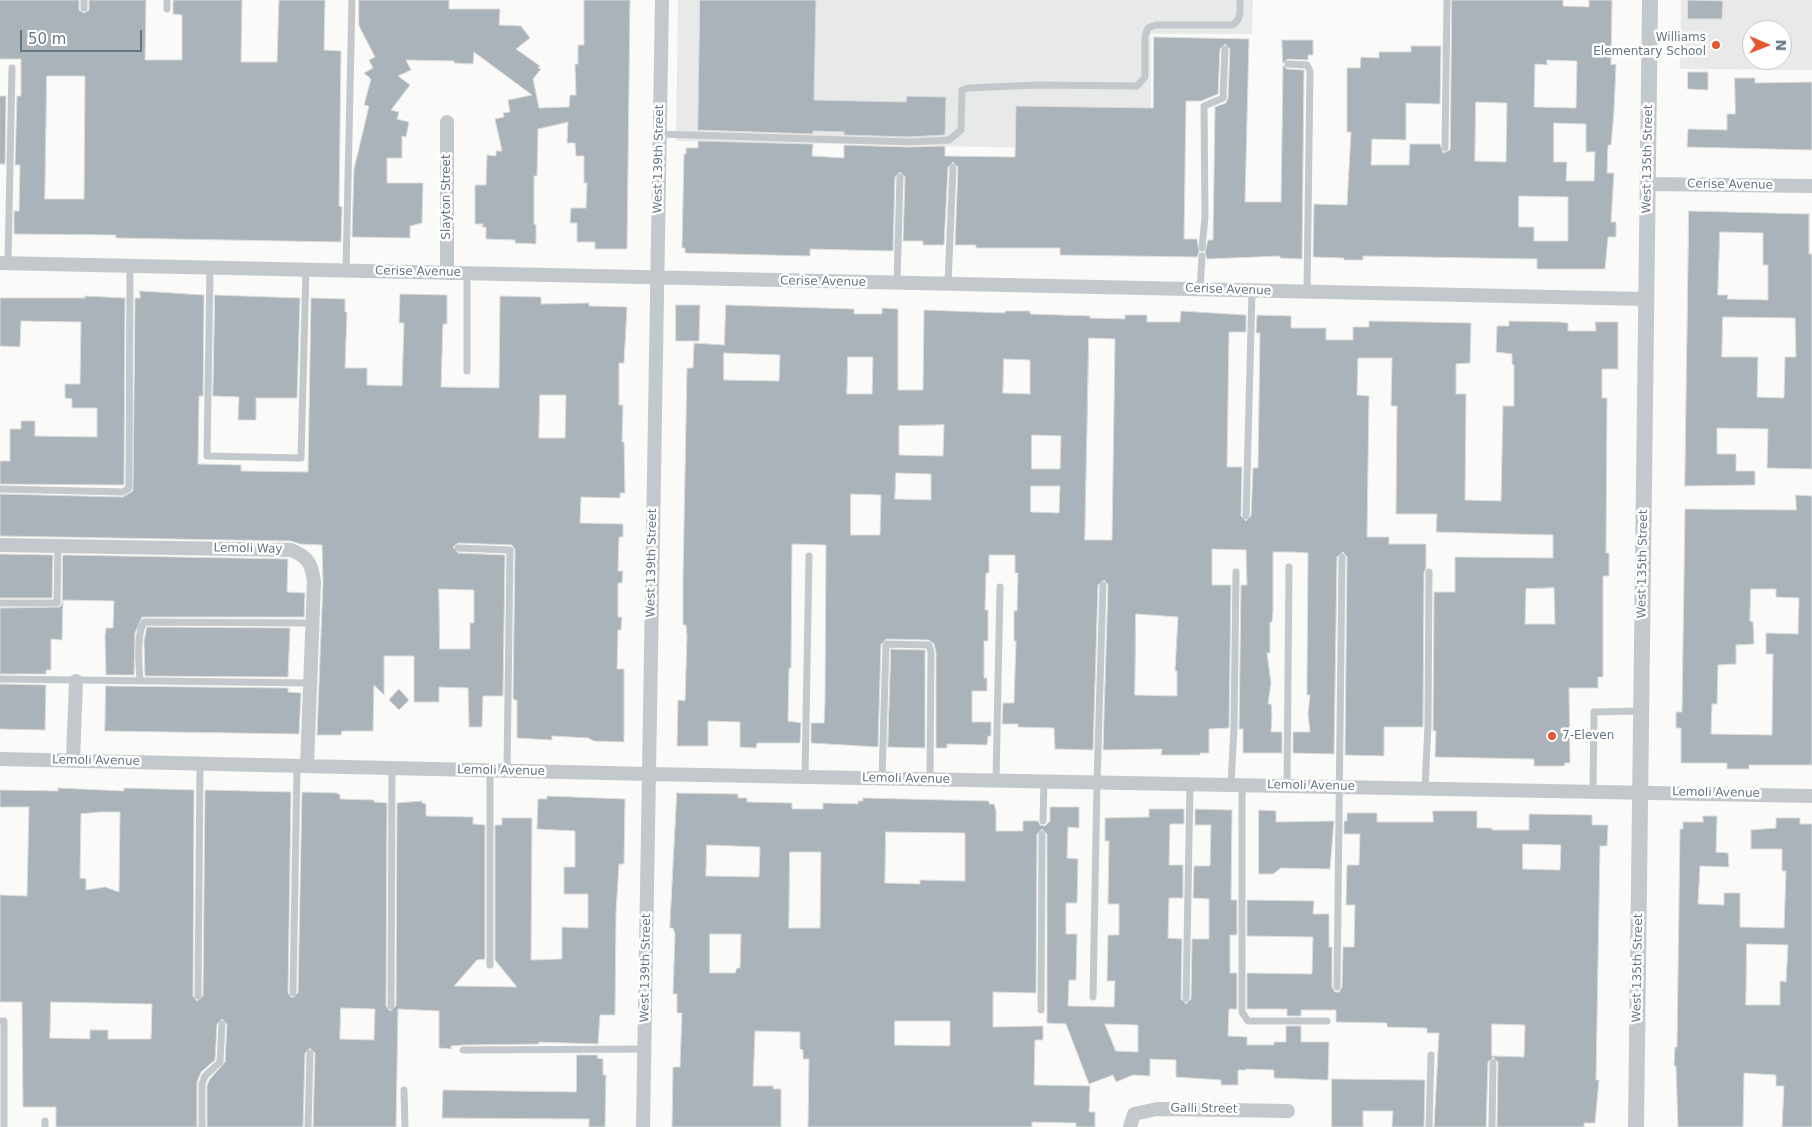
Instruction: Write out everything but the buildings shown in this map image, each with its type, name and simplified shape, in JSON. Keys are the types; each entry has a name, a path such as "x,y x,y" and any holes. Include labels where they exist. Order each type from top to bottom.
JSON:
{"street":[{"name":"West 139th Street","path":"643,1127 662,0"},
{"name":"West 135th Street","path":"1636,1127 1650,0"},
{"name":"Slayton Street","path":"447,273 448,122"},
{"name":"Cerise Avenue","path":"1647,184 1812,186"},
{"name":"Cerise Avenue","path":"4,263 1646,298"},
{"name":"Lemoli Way","path":"0,545 292,550 303,555 312,564 314,582 308,743 302,766"},
{"path":"73,760 76,681"},
{"name":"Lemoli Avenue","path":"0,759 649,774 1593,790 1812,796"},
{"name":"Galli Street","path":"1130,1127 1134,1114 1157,1108 1288,1111"}],"lane":[{"path":"84,0 84,8"},
{"path":"167,0 167,9"},
{"path":"346,271 352,0"},
{"path":"659,134 909,142 949,140 961,130 962,90 968,88 1037,85 1137,86 1145,77 1145,36 1148,28 1156,26 1232,25 1237,22 1240,16 1240,0"},
{"path":"1445,148 1447,0"},
{"path":"1200,289 1205,217 1204,106 1223,98 1225,49"},
{"path":"1288,64 1307,65 1310,71 1307,292"},
{"path":"4,263 12,68"},
{"path":"948,283 953,167"},
{"path":"897,282 900,177"},
{"path":"0,489 124,492 129,488 130,266"},
{"path":"210,268 207,456 301,458 306,270"},
{"path":"467,273 467,371"},
{"path":"1246,516 1252,290"},
{"path":"0,603 57,603 58,546"},
{"path":"458,548 510,550 506,770"},
{"path":"805,777 809,556"},
{"path":"1337,987 1342,557"},
{"path":"1287,785 1289,567"},
{"path":"1236,572 1234,728 1242,1012 1248,1021 1327,1021"},
{"path":"1425,788 1428,720 1429,572"},
{"path":"1093,997 1096,782 1103,585"},
{"path":"996,780 1000,587"},
{"path":"140,682 139,647 141,626 144,622 312,623"},
{"path":"882,778 886,644 929,645 931,652 930,779"},
{"path":"0,679 310,683"},
{"path":"1593,790 1594,712 1642,711"},
{"path":"198,996 200,764"},
{"path":"293,993 302,766"},
{"path":"390,1006 392,768"},
{"path":"490,770 490,965"},
{"path":"1043,821 1044,781"},
{"path":"1186,999 1190,784"},
{"path":"1041,1010 1042,834"},
{"path":"0,1020 4,1021 4,1127"},
{"path":"202,1127 202,1084 205,1076 220,1062 222,1024"},
{"path":"463,1050 644,1050"},
{"path":"308,1127 310,1053"},
{"path":"1429,1127 1431,1056"},
{"path":"1492,1127 1493,1062"},
{"path":"404,1090 404,1127"}],"shaded area":[{"path":"678,0 1253,0 1252,34 1151,34 1151,150 676,141"},
{"name":"Williams Elementary School","path":"1681,0 1812,0 1812,70 1792,70 1792,20 1742,20 1742,69 1680,69"}],"place":[{"name":"Williams Elementary School","path":"1716,45"},
{"name":"7-Eleven","path":"1552,736"}]}
